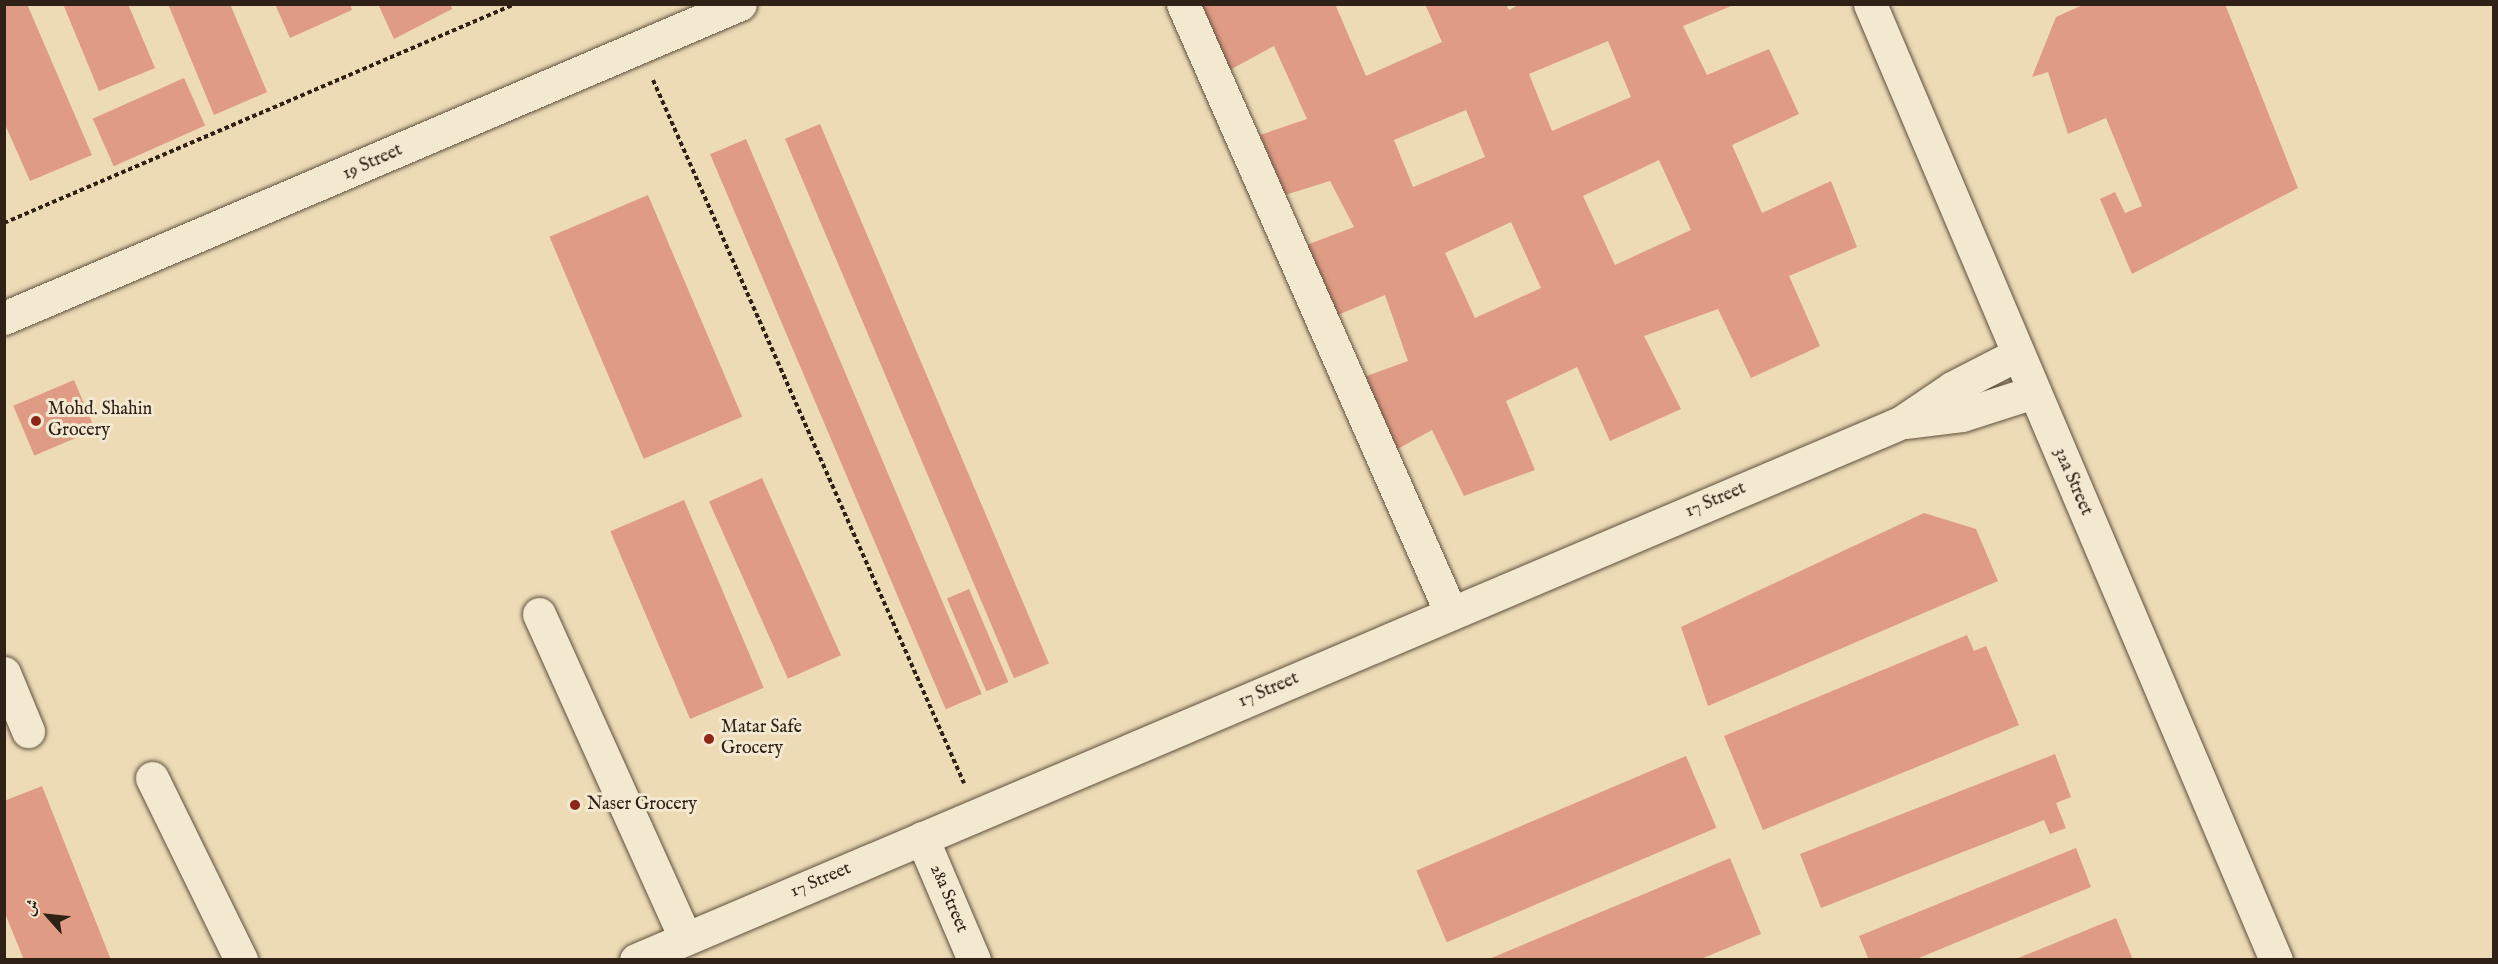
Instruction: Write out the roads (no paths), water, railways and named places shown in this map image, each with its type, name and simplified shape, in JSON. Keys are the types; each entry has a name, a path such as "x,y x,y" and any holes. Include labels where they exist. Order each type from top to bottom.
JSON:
{"street":[{"name":"19 Street","path":"4,318 740,4"},
{"path":"1183,4 1451,613"},
{"name":"32a Street","path":"1870,4 2276,960"},
{"name":"17 Street","path":"636,960 1902,422 1952,388 2018,354"},
{"name":"17 Street","path":"1902,422 1962,415 2034,392"},
{"path":"539,614 685,938"},
{"path":"4,673 28,731"},
{"path":"153,778 241,960"},
{"name":"28a Street","path":"922,838 974,960"}],"place":[{"name":"Mohd. Shahin Grocery","path":"36,421"},
{"name":"Matar Safe Grocery","path":"709,739"},
{"name":"Naser Grocery","path":"575,805"}]}
